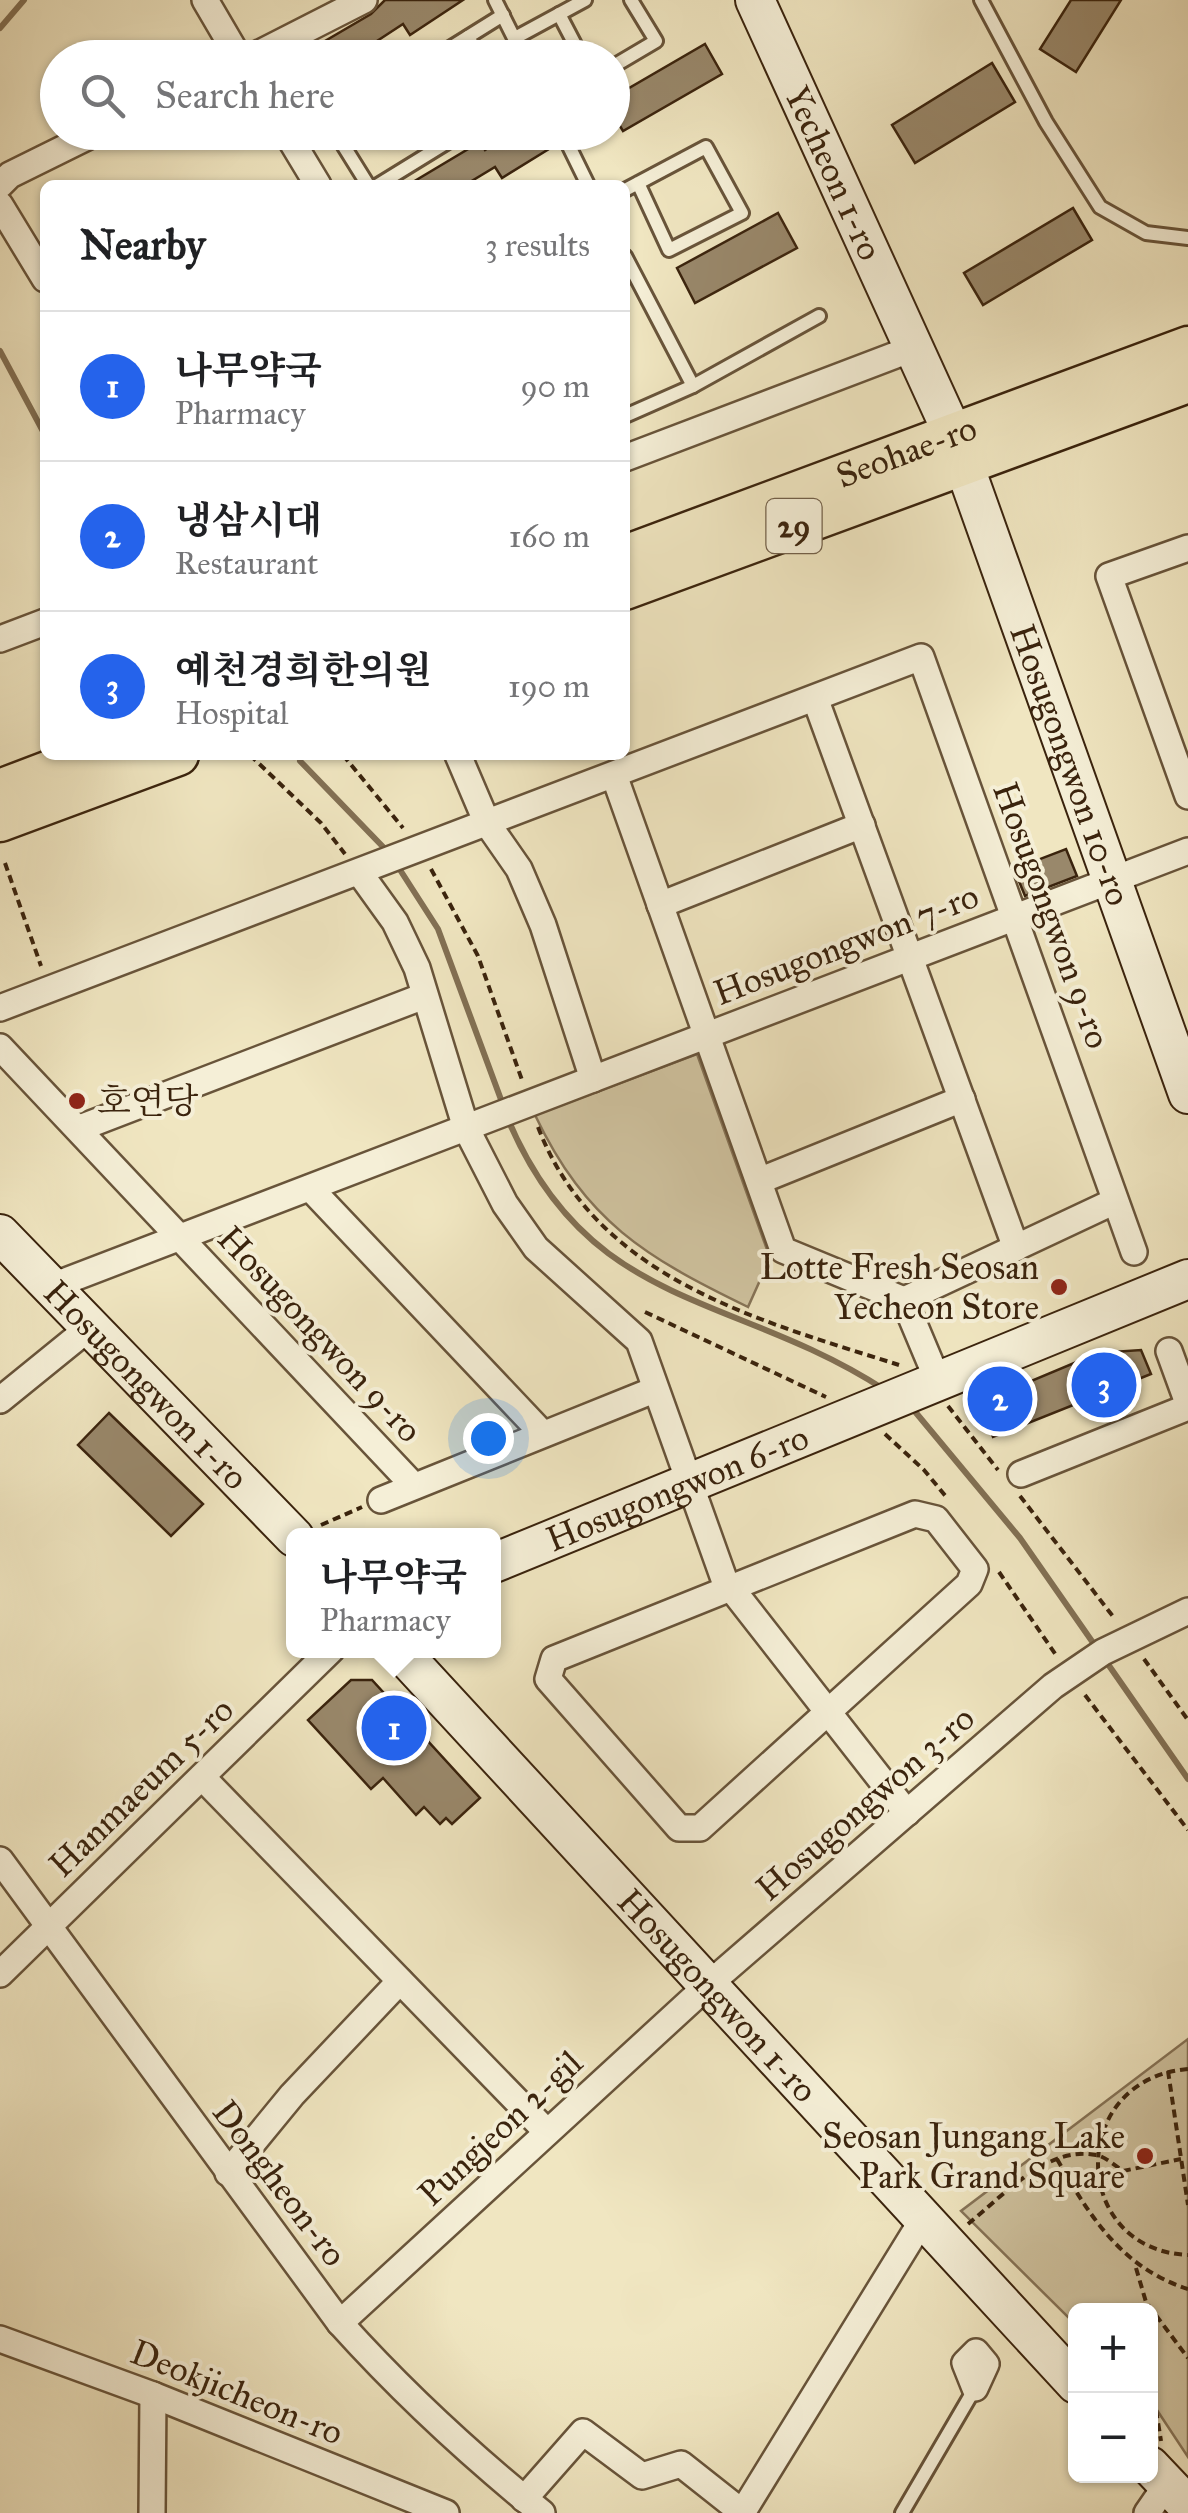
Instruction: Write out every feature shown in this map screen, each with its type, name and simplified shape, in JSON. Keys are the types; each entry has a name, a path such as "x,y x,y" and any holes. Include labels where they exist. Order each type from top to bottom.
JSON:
{"main road":[{"name":"Seohae-ro","path":"630,587 1188,347"},
{"name":"Seohae-ro","path":"630,554 958,448 1188,382"},
{"path":"0,790 79,760"},
{"path":"0,821 165,760"}],"street":[{"path":"205,0 228,40"},
{"path":"285,40 364,0"},
{"name":"Yecheon 1-ro","path":"755,0 958,448"},
{"path":"0,185 10,175 61,150"},
{"path":"297,150 315,180"},
{"path":"0,205 40,272"},
{"path":"630,456 914,348"},
{"name":"Hosugongwon 10-ro","path":"958,448 1188,1094"},
{"path":"1188,548 1109,576 1188,796"},
{"path":"0,639 40,624"},
{"name":"Hosugongwon 9-ro","path":"359,872 921,657 1017,916 1134,1252"},
{"path":"815,698 1016,1248"},
{"path":"460,760 487,823 512,855 538,911 592,1079"},
{"path":"614,774 783,1250 904,1300 938,1382 1188,1279"},
{"path":"660,904 862,825"},
{"name":"Hosugongwon 7-ro","path":"476,1124 1188,851"},
{"path":"0,1008 359,872 395,922 417,968 424,996 504,1204 536,1248 630,1329 686,1484 730,1588 906,1813"},
{"path":"80,1128 424,996"},
{"name":"Hosugongwon 9-ro","path":"0,1047 414,1486 654,1390"},
{"path":"759,1181 962,1099"},
{"path":"50,1287 476,1124"},
{"path":"310,1188 543,1434"},
{"path":"904,1300 1116,1201"},
{"name":"Hosugongwon 1-ro","path":"0,1234 90,1327 299,1528"},
{"path":"0,1400 90,1327"},
{"path":"1013,1479 1188,1405 1169,1352"},
{"name":"Hosugongwon 6-ro","path":"501,1560 938,1382"},
{"path":"380,1500 414,1486"},
{"path":"915,1514 936,1518 975,1569 969,1584 828,1712 700,1828 679,1828 548,1679 554,1659 915,1514"},
{"path":"1130,1639 1188,1611"},
{"name":"Hosugongwon 3-ro","path":"708,1986 1070,1675 1130,1639"},
{"name":"Hanmaeum 5-ro","path":"0,1974 323,1658"},
{"name":"Hosugongwon 1-ro","path":"417,1660 708,1986 1068,2375"},
{"path":"202,1777 548,2132"},
{"name":"Dongheon-ro","path":"0,1860 340,2323 396,2386 533,2506"},
{"path":"228,2173 292,2095 400,1980"},
{"name":"Pungjeon 2-gil","path":"340,2323 708,1986"},
{"path":"533,2506 583,2432 642,2476 681,2464 743,2513 934,2231"},
{"name":"Deokjicheon-ro","path":"0,2339 153,2395 446,2513"},
{"path":"152,2513 153,2395"}],"lane":[{"path":"494,0 514,38 585,0"},
{"path":"630,56 656,41 631,0"},
{"path":"981,0 1046,122 1100,207 1146,234 1188,238"},
{"path":"559,14 573,40"},
{"path":"463,40 504,15"},
{"path":"630,187 638,183 706,147 742,213 668,250 638,183"},
{"path":"346,150 365,180"},
{"path":"386,180 435,150"},
{"path":"571,150 586,180"},
{"path":"630,265 694,386"},
{"path":"630,414 694,386 819,316"},
{"path":"902,2513 975,2388"}],"path":[{"path":"347,760 419,849 478,956 530,1103 572,1190 602,1228 640,1260 724,1304 938,1382 950,1410 1013,1479 1188,1720"},
{"path":"5,863 49,990"},
{"path":"639,1309 802,1383 858,1414"},
{"path":"316,1528 380,1500"},
{"path":"1070,1675 1188,1830"},
{"path":"1188,2069 1168,2072 1135,2087 1113,2109 1096,2155 1100,2186 1118,2222 1153,2249 1188,2255"},
{"path":"1168,2072 1188,2205"},
{"path":"934,2231 1058,2160 1096,2155 1123,2171 1181,2159"},
{"path":"1058,2160 1100,2226 1135,2264 1188,2288"},
{"path":"1135,2264 1149,2303"},
{"path":"1158,2319 1188,2358"},
{"path":"1152,2393 1163,2492"}],"shaded area":[{"path":"697,1054 770,1258 748,1307 678,1271 622,1232 575,1183 535,1115"},
{"path":"1188,2039 1188,2457 1158,2412 1158,2303 1068,2303 1068,2317 961,2211"}],"building":[{"path":"385,0 463,0 410,35 403,24 379,40 327,40 371,14"},
{"path":"1071,0 1121,0 1076,72 1040,49"},
{"path":"705,44 722,74 630,127 630,88"},
{"path":"992,63 1015,102 915,163 892,125"},
{"path":"467,150 547,150 502,178 495,167 473,180 416,180"},
{"path":"1073,208 1092,240 983,305 964,273"},
{"path":"778,213 797,248 695,303 677,268"},
{"path":"1066,849 1077,876 1025,896 1014,869"},
{"path":"1141,1350 1151,1374 993,1437 979,1403 1098,1353"},
{"path":"109,1413 203,1504 171,1536 78,1445"},
{"path":"351,1680 372,1680 480,1798 452,1824 446,1818 440,1824 424,1807 416,1815 383,1778 371,1789 308,1720"}],"waterway":[{"path":"0,28 24,0"},
{"path":"0,351 40,426"},
{"path":"300,761 388,852"},
{"path":"395,862 438,929 503,1105"},
{"path":"507,1117 540,1181 579,1228 622,1263 669,1290 828,1358 885,1390"},
{"path":"912,1408 1020,1538 1096,1647"},
{"path":"1103,1657 1188,1779"}],"place":[{"name":"호연당","path":"77,1101"},
{"name":"Lotte Fresh Seosan Yecheon Store","path":"1059,1287"},
{"name":"예천경희한의원","path":"1104,1385"},
{"name":"냉삼시대","path":"1000,1399"},
{"name":"나무약국","path":"394,1728"},
{"name":"Seosan Jungang Lake Park Grand Square","path":"1145,2156"}]}
